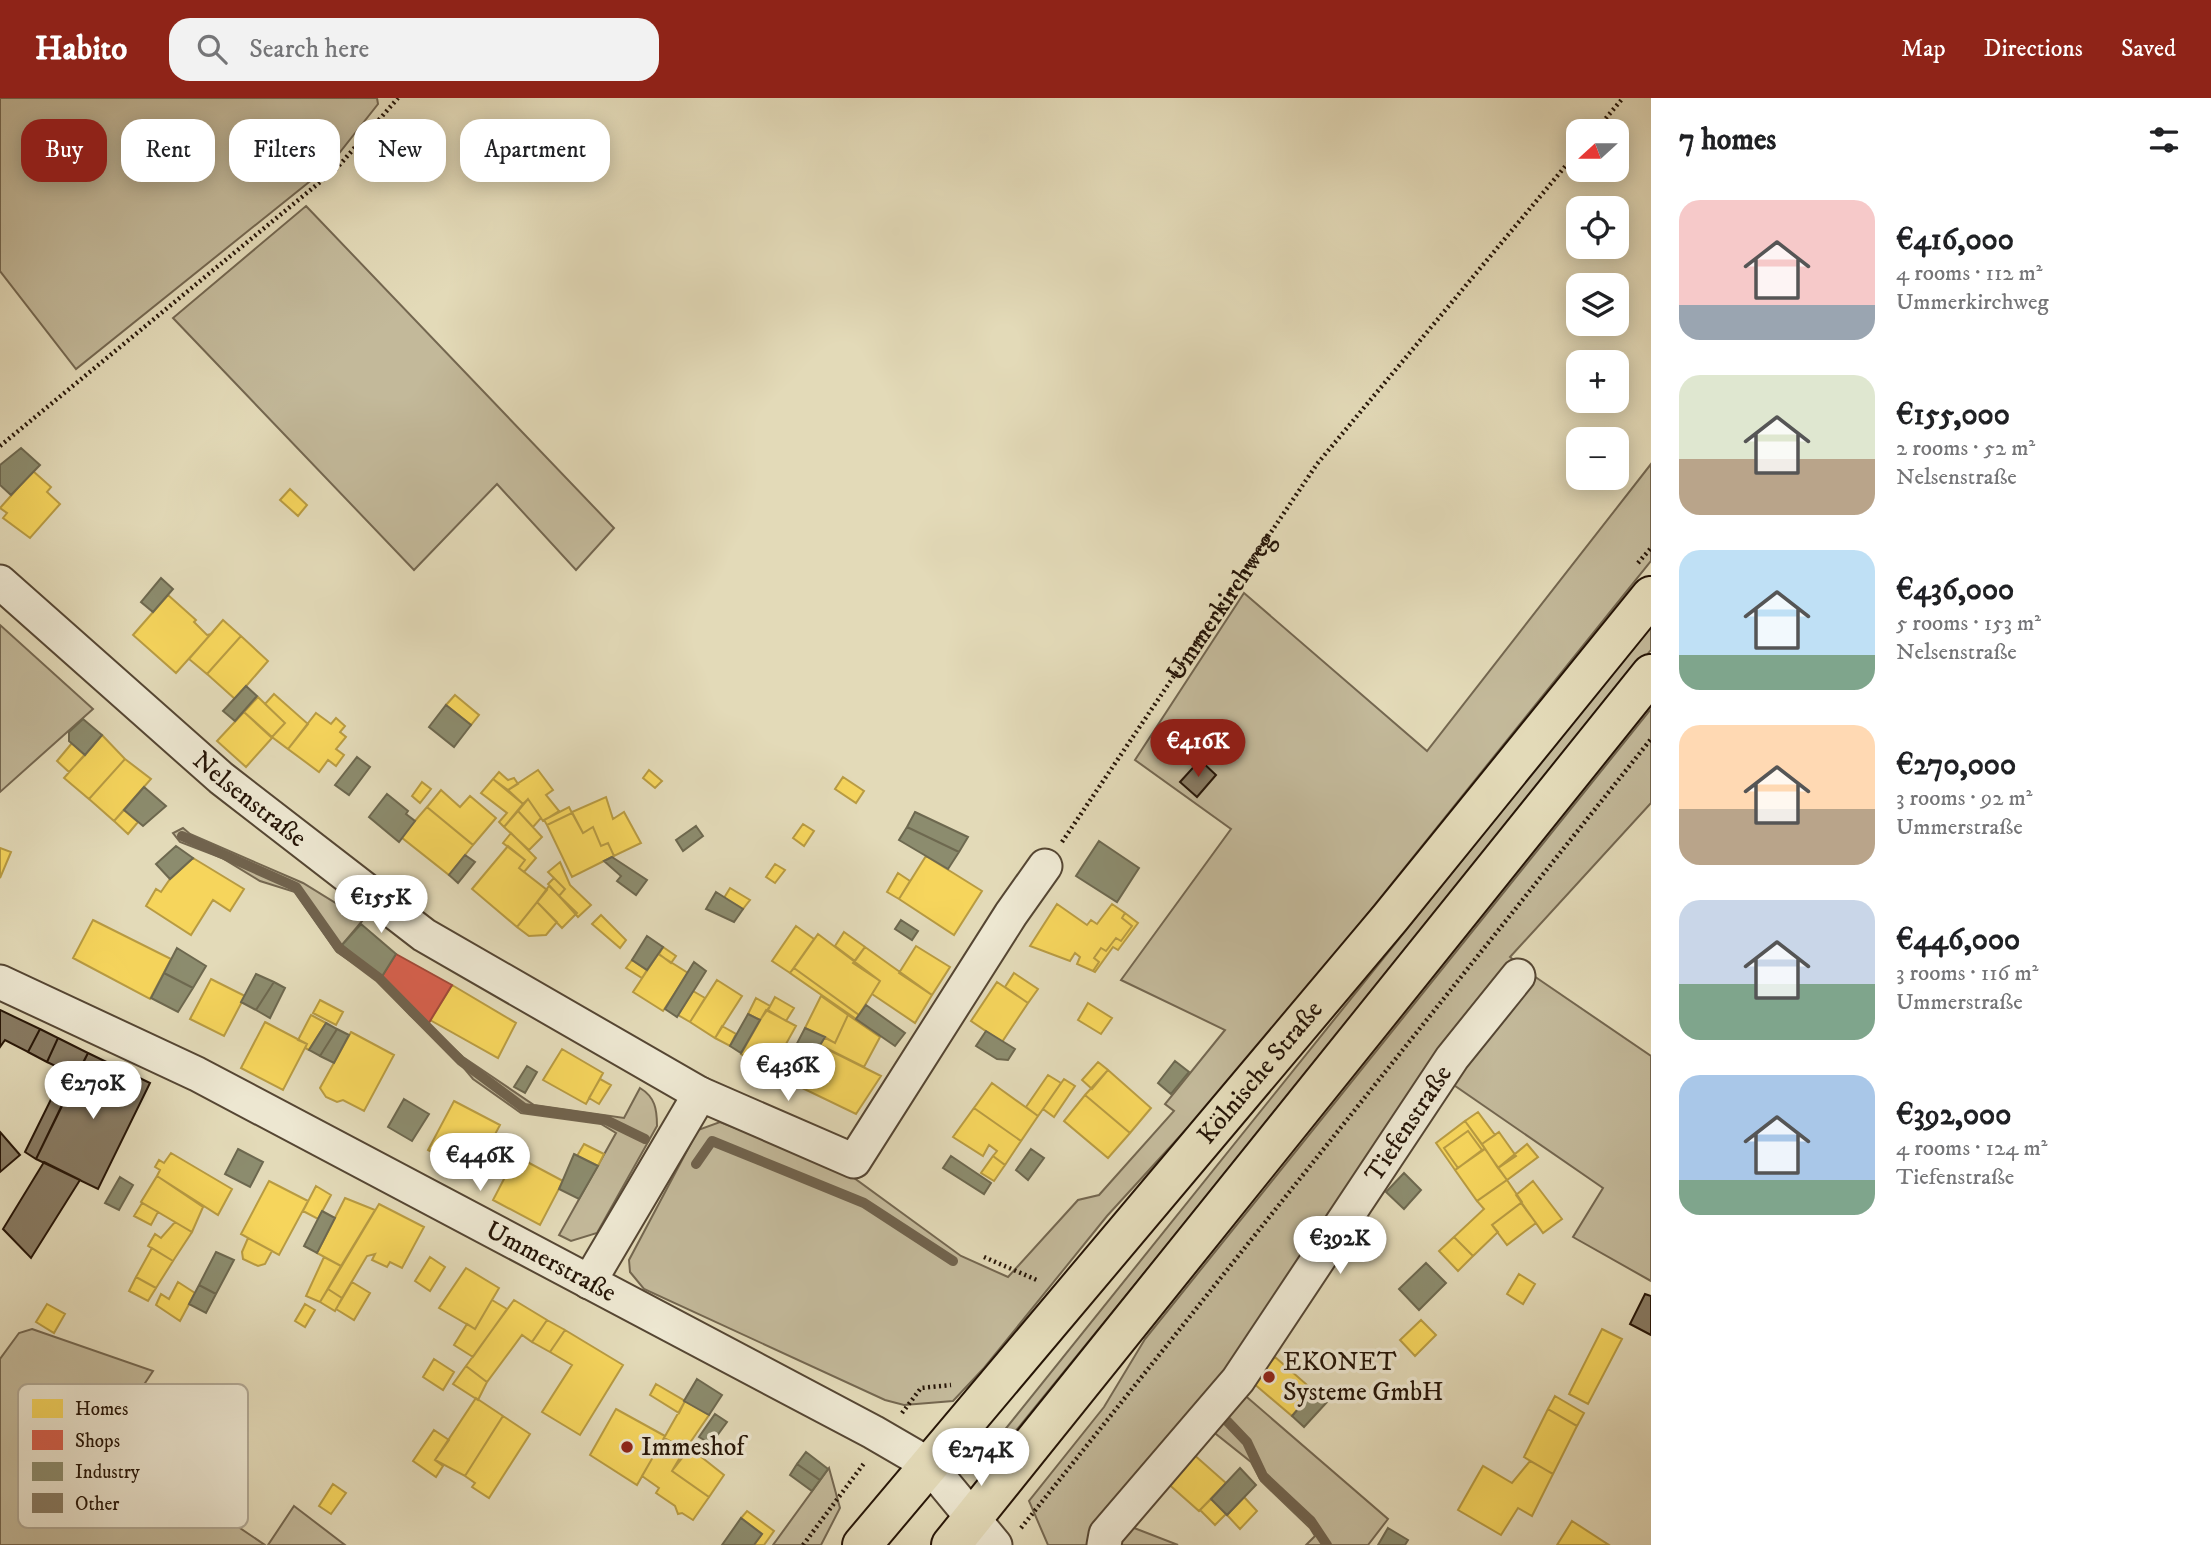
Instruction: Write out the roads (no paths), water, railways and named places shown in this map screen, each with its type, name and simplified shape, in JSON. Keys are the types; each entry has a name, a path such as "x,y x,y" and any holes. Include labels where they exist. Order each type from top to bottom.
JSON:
{"main road":[{"name":"Kölnische Straße","path":"862,1545 1390,918 1643,582"},
{"path":"983,1536 1651,674"}],"street":[{"name":"Nelsenstraße","path":"0,582 221,778 424,935 700,1094 854,1161 1011,914 1045,866"},
{"name":"Tiefenstraße","path":"1104,1545 1106,1534 1238,1380 1452,1058 1518,976"},
{"name":"Ummerstraße","path":"0,982 197,1074 882,1437 928,1464 983,1536"},
{"path":"589,1282 700,1094"}],"waterway":[{"path":"182,836 296,887 339,948 379,978 461,1061 524,1108 606,1120 645,1139"},
{"path":"696,1164 712,1141 864,1203 953,1261"},
{"path":"1227,1421 1247,1442 1263,1476 1311,1521 1327,1545"}],"place":[{"name":"EKONET Systeme GmbH","path":"1269,1377"},
{"name":"Immeshof","path":"627,1447"}]}
